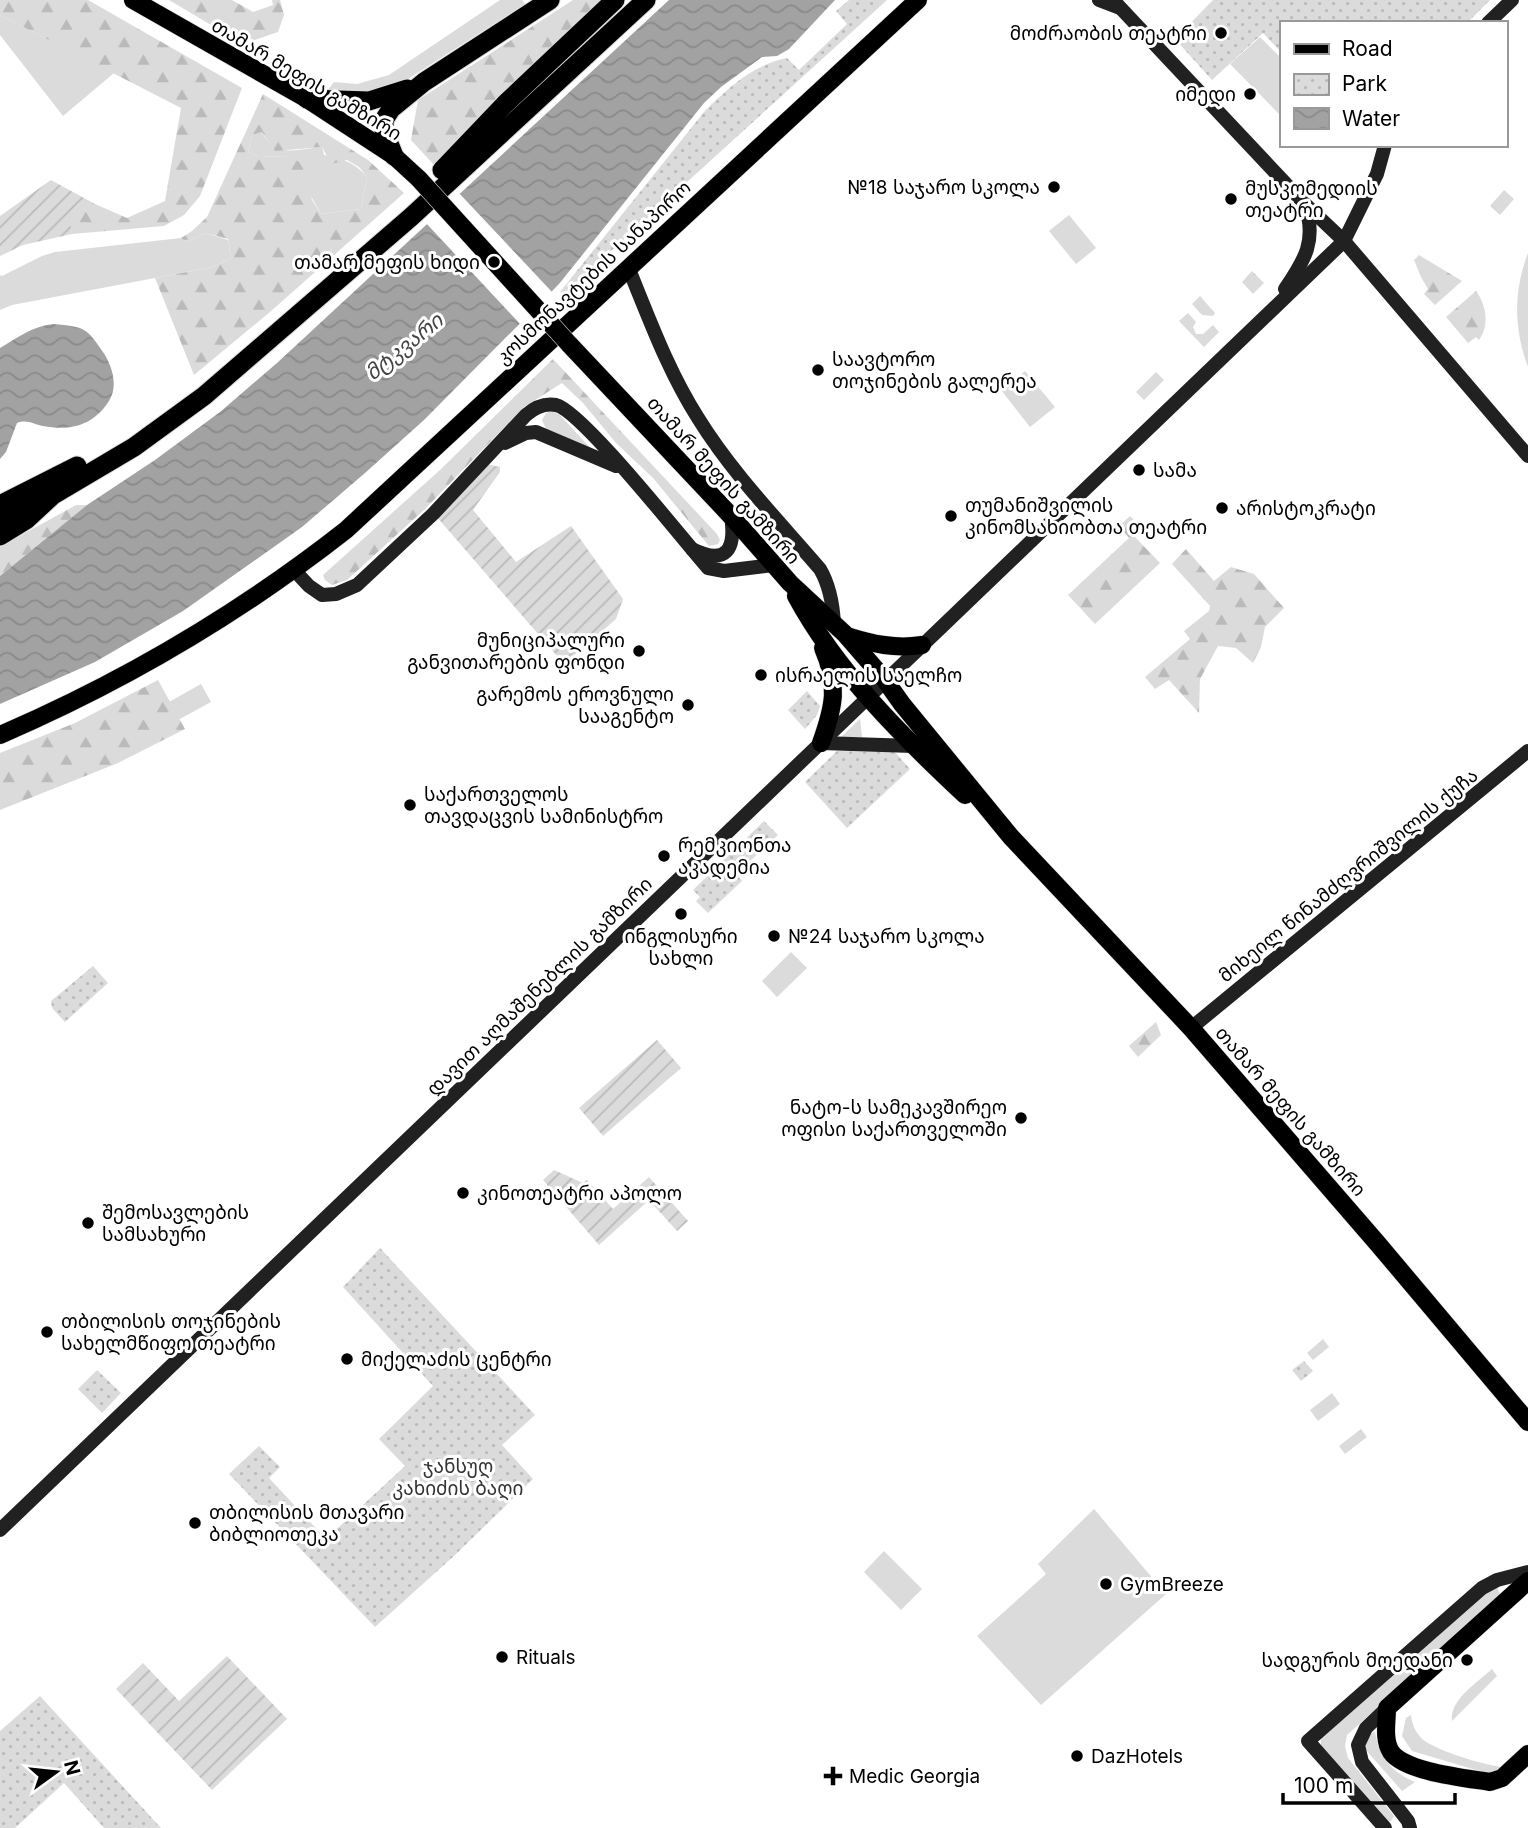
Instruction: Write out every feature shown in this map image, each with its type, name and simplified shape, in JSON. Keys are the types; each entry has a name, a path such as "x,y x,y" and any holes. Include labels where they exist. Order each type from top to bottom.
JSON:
{"highway":[{"path":"394,156 384,131 384,120 391,109 424,82 550,0"},
{"path":"0,505 102,451 189,392 404,207 505,104 615,0"},
{"path":"0,537 26,520 53,495 134,447 204,396 411,217 646,0"},
{"path":"307,99 369,101 389,97 424,82"}],"main road":[{"name":"თამარ მეფის გამზირი","path":"133,0 307,99 394,156 419,179 790,583 840,630 885,680 1011,837"},
{"name":"კოსმონავტების სანაპირო","path":"0,735 139,669 215,623 294,570 393,488 918,0"},
{"path":"1099,0 1116,4 1304,203 1344,241 1528,456"},
{"path":"1490,21 1512,0"},
{"path":"1344,241 1377,174 1384,147"},
{"name":"დავით აღმაშენებლის გამზირი","path":"1256,325 1287,288 1308,251 1310,218 1304,203"},
{"name":"დავით აღმაშენებლის გამზირი","path":"0,1530 1344,241"},
{"path":"628,267 670,370 697,417 719,451 820,569 840,630 883,646 904,648 922,645"},
{"path":"294,570 322,595 350,590 432,514 530,412 547,405 556,405 568,412 625,471 708,568 724,571 774,565"},
{"path":"537,432 535,419 547,405"},
{"path":"498,446 519,436 537,432 625,471"},
{"path":"0,521 53,495"},
{"path":"691,548 705,555 717,556 730,548 734,537 731,516"},
{"name":"თამარ მეფის გამზირი","path":"790,583 813,626 869,696 913,746 1011,837 1191,1028 1528,1422"},
{"path":"813,626 831,667 834,690 831,716 821,743 913,746"},
{"name":"მიხეილ წინამძღვრიშვილის ქუჩა","path":"1191,1028 1528,751"},
{"path":"1385,1828 1308,1741 1482,1588 1497,1580 1528,1572"},
{"path":"1410,1828 1408,1821 1362,1762 1358,1745 1366,1728 1528,1581"},
{"path":"1387,1708 1387,1743 1396,1757 1410,1765 1490,1782 1502,1778 1528,1754"}],"green space":[{"path":"0,0 88,0 242,88 200,196 184,215 164,226 72,234 68,215 79,204 95,204 127,218 165,201 181,108 0,15"},
{"path":"169,0 232,0 253,12 273,5 272,0 280,0 284,15 278,32 243,44"},
{"path":"500,0 522,0 525,4 397,86 385,91 327,91 334,82 357,84 389,75"},
{"path":"573,0 601,0 434,165 411,140 418,100"},
{"path":"849,0 887,0 564,294 560,292 704,112 732,86 763,66 787,58 799,70 847,24 836,11"},
{"path":"1213,0 1490,0 1469,21 1280,21 1280,51 1263,33 1212,80 1175,39"},
{"path":"0,15 114,73 63,116 0,35"},
{"path":"1260,37 1280,57 1280,115 1230,64"},
{"path":"263,94 368,160 404,193 270,312 194,375 155,278 213,267 231,258 228,239 206,233 186,242 181,238 207,217","holes":["262,132 275,151 322,147 331,164 347,160 359,167 367,177 361,209 321,214 312,200 303,164 288,156 260,157 248,152 252,135"]},
{"path":"262,132 280,149 322,147 324,155 343,160 357,168 367,177 361,209 321,214 288,156 260,157 248,152 252,135"},
{"path":"51,180 95,204 79,204 69,215 72,234 23,245 0,256 0,216"},
{"path":"1504,190 1514,199 1500,215 1490,206"},
{"path":"1069,215 1096,248 1076,264 1049,231"},
{"path":"206,233 228,240 231,258 213,267 12,305 0,310 0,275 42,256 55,252 181,238 186,242"},
{"path":"1528,253 1528,367 1520,339 1517,310 1520,282"},
{"path":"1419,255 1462,281 1435,305 1424,294 1428,289 1414,260"},
{"path":"1252,271 1264,283 1253,294 1242,282"},
{"path":"1476,291 1482,302 1486,322 1479,340 1476,337 1468,343 1446,317"},
{"path":"1200,296 1215,313 1213,316 1202,315 1192,304"},
{"path":"1188,313 1196,322 1193,327 1196,334 1203,334 1213,325 1219,332 1204,347 1179,321"},
{"path":"553,359 717,534 720,540 718,544 709,546 653,478 616,443 583,403 562,383 524,407 425,509 347,580 332,585 325,580 323,575 440,470"},
{"path":"1025,371 1055,407 1030,427 1001,390"},
{"path":"1156,372 1164,380 1144,400 1136,392"},
{"path":"551,411 559,414 593,451 547,431 542,420 546,413"},
{"path":"487,464 500,467 500,472 473,510 516,562 571,526 623,599 616,619 564,664 436,516"},
{"path":"76,505 87,505 0,576 0,547"},
{"path":"1130,516 1143,530 1135,537 1160,563 1095,624 1068,595 1129,538 1119,526"},
{"path":"1186,549 1214,581 1231,567 1254,574 1284,608 1265,627 1261,647 1253,663 1236,648 1218,646 1200,679 1199,713 1169,680 1155,689 1145,677 1190,639 1184,631 1209,611 1210,606 1172,564"},
{"path":"158,680 185,729 118,763 0,810 0,753 75,723"},
{"path":"201,684 211,702 178,720 169,702"},
{"path":"807,691 820,706 817,715 805,729 788,710"},
{"path":"860,719 862,737 841,737"},
{"path":"837,751 895,752 910,769 847,828 805,782"},
{"path":"764,821 778,835 736,874 742,881 708,913 696,901 700,897 693,890"},
{"path":"791,952 807,968 777,997 762,981"},
{"path":"93,966 108,983 65,1022 52,1008 51,1001"},
{"path":"1156,1022 1161,1035 1138,1057 1129,1046"},
{"path":"657,1040 681,1068 603,1136 579,1108"},
{"path":"554,1170 583,1183 587,1180 613,1209 649,1177 688,1221 677,1231 649,1200 599,1245 543,1180"},
{"name":"ჯანსუღ კახიძის ბაღი","path":"380,1248 535,1415 502,1445 533,1479 455,1555 375,1627 229,1474 259,1446 280,1467 269,1478 326,1539 405,1466 379,1439 433,1386 343,1287"},
{"path":"1323,1339 1329,1347 1313,1360 1307,1353"},
{"path":"1304,1361 1313,1371 1301,1381 1292,1370"},
{"path":"97,1370 121,1393 102,1413 78,1389"},
{"path":"1332,1393 1340,1404 1318,1421 1310,1410"},
{"path":"1361,1429 1367,1437 1345,1454 1339,1446"},
{"path":"1094,1509 1166,1594 1041,1705 977,1636 1046,1574 1038,1564"},
{"path":"884,1551 922,1589 901,1610 864,1572"},
{"path":"1490,1585 1497,1587 1501,1596 1347,1735 1345,1746 1348,1758 1394,1816 1388,1822 1321,1747 1321,1736"},
{"path":"227,1656 287,1719 212,1790 116,1689 143,1663 179,1701"},
{"path":"1492,1669 1497,1676 1452,1721 1452,1713 1460,1699"},
{"path":"40,1696 161,1828 104,1828 64,1783 15,1828 0,1828 0,1731"},
{"path":"1411,1715 1416,1731 1428,1743 1466,1759 1507,1768 1486,1773 1412,1751 1402,1736 1406,1718"},
{"path":"1375,1731 1379,1748 1387,1762 1399,1774 1415,1782 1402,1791 1365,1749 1365,1739"}],"water":[{"name":"მტკვარი","path":"669,0 835,0 789,49 777,56 762,57 704,103 559,284 424,420 302,527 183,611 95,662 0,704 0,576 87,505 220,412 277,363"},
{"path":"53,324 79,328 94,339 110,366 114,384 112,396 96,416 80,425 62,428 17,423 6,452 0,459 0,348 32,330"}],"pier":[{"name":"თამარ მეფის ხიდი","path":"458,192 553,293 521,325 425,222"}],"place":[{"name":"მოძრაობის თეატრი","path":"1221,33"},
{"name":"იმედი","path":"1250,94"},
{"name":"№18 საჯარო სკოლა","path":"1054,187"},
{"name":"მუსკომედიის თეატრი","path":"1231,199"},
{"name":"თამარ მეფის ხიდი","path":"494,262"},
{"name":"საავტორო თოჯინების გალერეა","path":"818,370"},
{"name":"სამა","path":"1139,470"},
{"name":"არისტოკრატი","path":"1222,508"},
{"name":"თუმანიშვილის კინომსახიობთა თეატრი","path":"951,516"},
{"name":"მუნიციპალური განვითარების ფონდი","path":"639,651"},
{"name":"ისრაელის საელჩო","path":"761,675"},
{"name":"გარემოს ეროვნული სააგენტო","path":"688,705"},
{"name":"საქართველოს თავდაცვის სამინისტრო","path":"410,805"},
{"name":"რემკიონთა აკადემია","path":"664,856"},
{"name":"ინგლისური სახლი","path":"681,914"},
{"name":"№24 საჯარო სკოლა","path":"774,936"},
{"name":"ნატო-ს სამეკავშირეო ოფისი საქართველოში","path":"1021,1118"},
{"name":"კინოთეატრი აპოლო","path":"463,1193"},
{"name":"შემოსავლების სამსახური","path":"88,1223"},
{"name":"თბილისის თოჯინების სახელმწიფო თეატრი","path":"47,1332"},
{"name":"მიქელაძის ცენტრი","path":"347,1359"},
{"name":"თბილისის მთავარი ბიბლიოთეკა","path":"195,1523"},
{"name":"GymBreeze","path":"1106,1584"},
{"name":"Rituals","path":"502,1657"},
{"name":"სადგურის მოედანი","path":"1467,1660"},
{"name":"DazHotels","path":"1077,1756"},
{"name":"Medic Georgia","path":"833,1776"}]}
